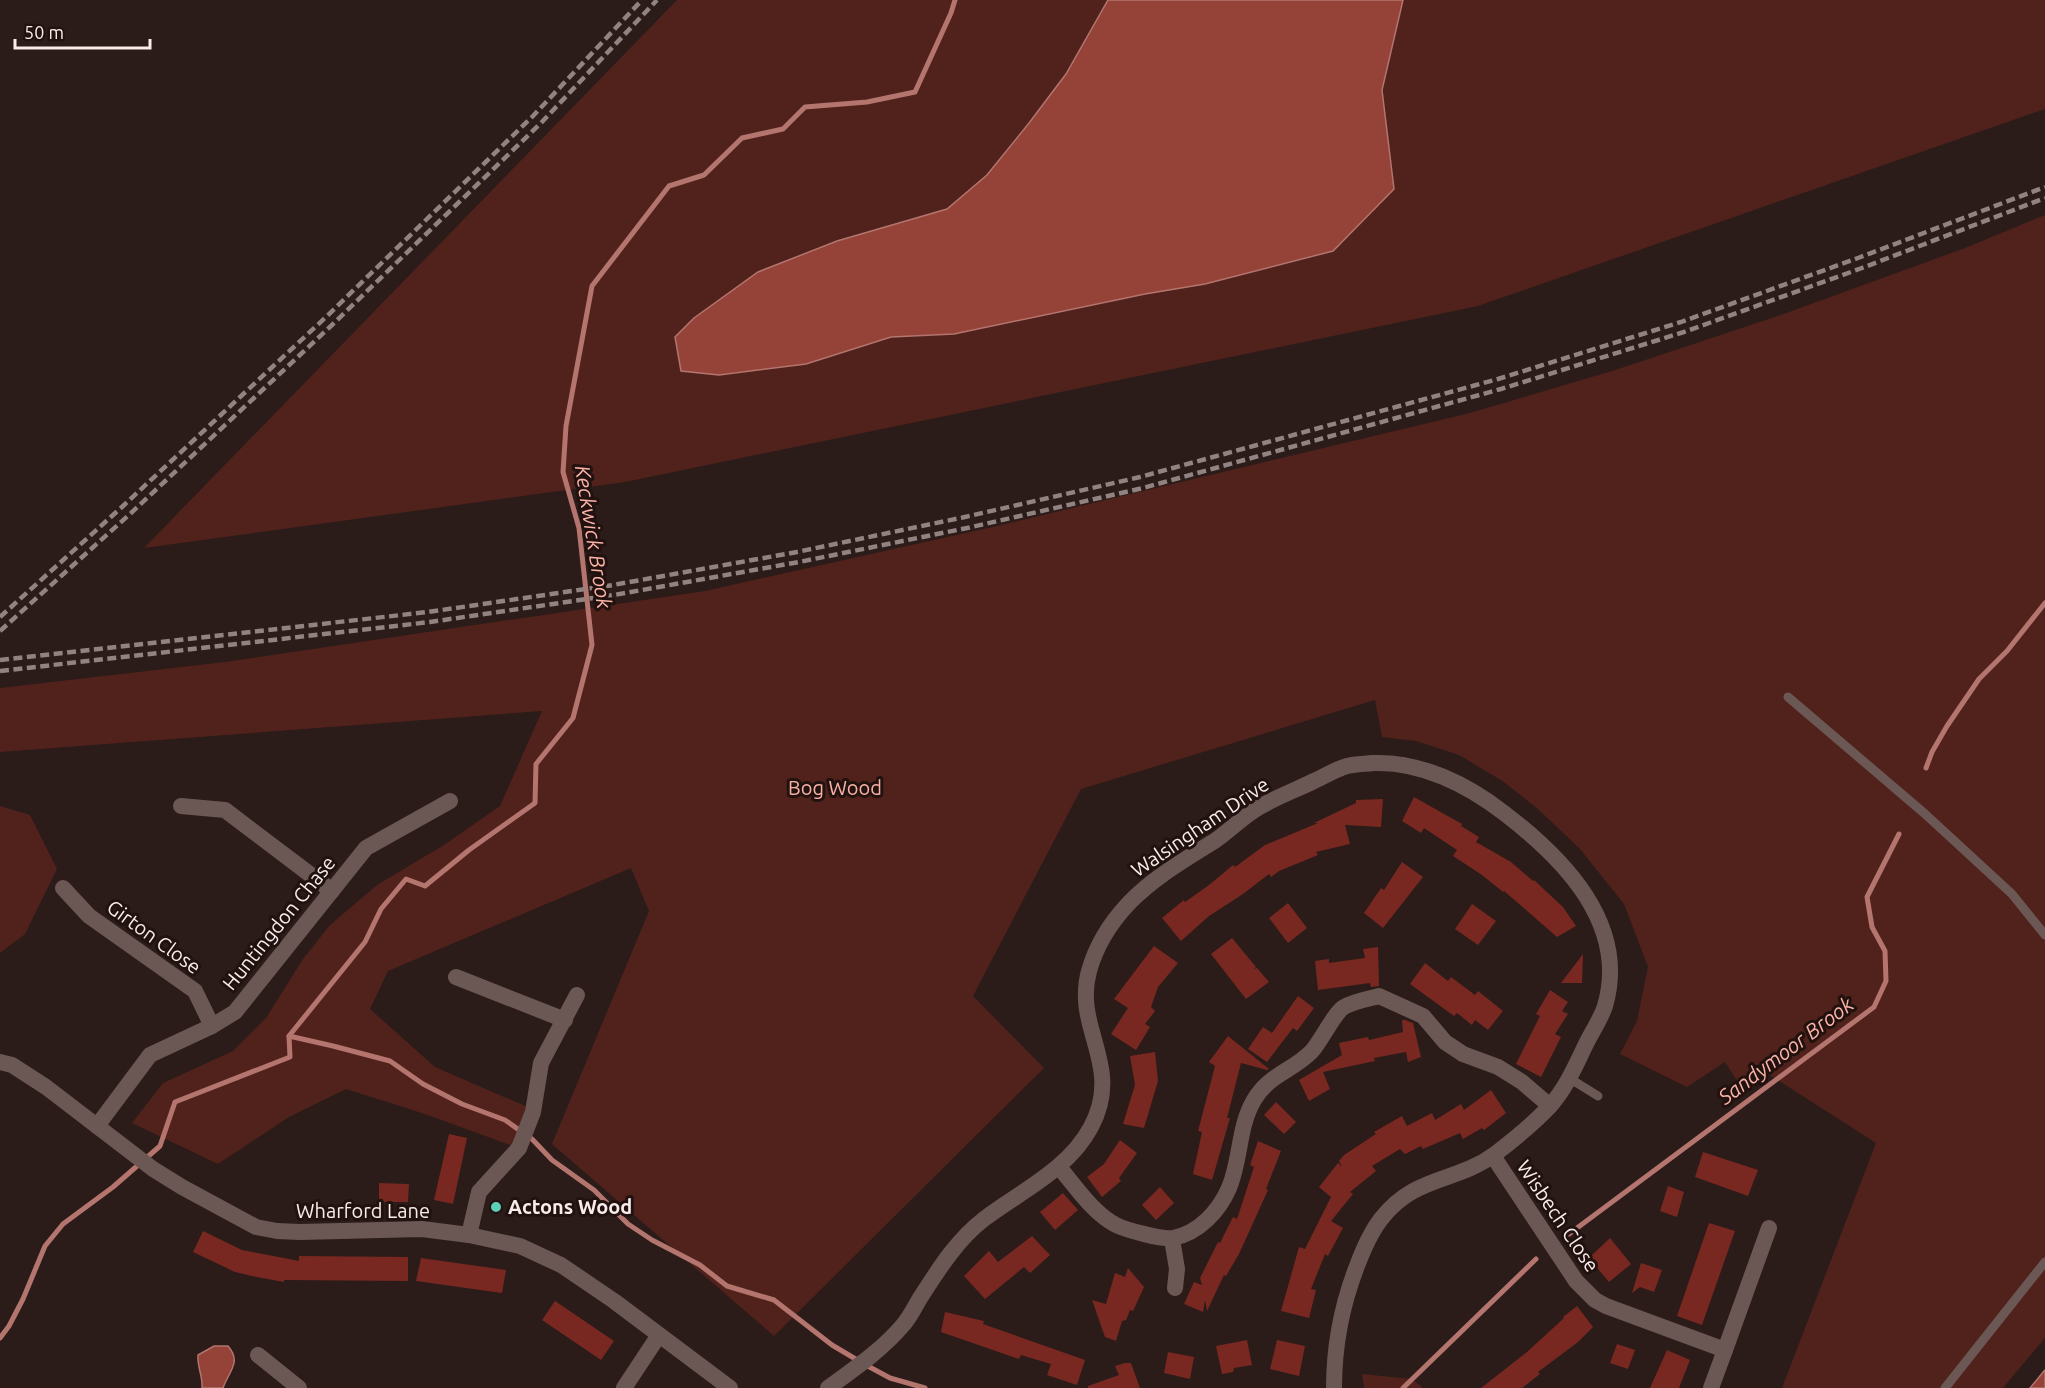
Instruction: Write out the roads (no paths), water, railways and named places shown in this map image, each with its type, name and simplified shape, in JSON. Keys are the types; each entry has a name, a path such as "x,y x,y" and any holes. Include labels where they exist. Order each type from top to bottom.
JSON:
{"street":[{"name":"Walsingham Drive","path":"828,1388 844,1377 903,1325 962,1238 984,1219 1059,1167 1082,1142 1093,1125 1101,1105 1104,1083 1101,1058 1086,1006 1088,974 1098,948 1112,923 1129,903 1150,884 1230,831 1257,809 1344,766 1378,763 1411,767 1456,782 1495,806 1531,834 1564,868 1594,909 1608,949 1609,975 1605,1007 1569,1078 1550,1106 1492,1156 1466,1170 1418,1187 1397,1201 1378,1221 1364,1245 1344,1298 1335,1354 1334,1388"},
{"name":"Huntingdon Chase","path":"97,1126 150,1055 212,1026 235,1012 366,848 450,801"},
{"path":"181,807 225,810 332,891"},
{"name":"Girton Close","path":"63,888 89,916 195,991 212,1026"},
{"path":"456,977 565,1020"},
{"path":"469,1235 479,1192 519,1148 533,1112 541,1063 577,995"},
{"path":"1059,1167 1092,1206 1115,1225 1137,1233 1172,1239 1193,1230 1211,1217 1230,1186 1246,1118 1254,1100 1278,1074 1313,1050 1343,1007 1379,996 1423,1016 1445,1042 1463,1054 1498,1067 1522,1082 1550,1106"},
{"name":"Wharford Lane","path":"0,1062 12,1065 46,1087 153,1169 256,1227 300,1232 422,1230 469,1235 520,1246 554,1261 614,1301 730,1388"},
{"name":"Wisbech Close","path":"1492,1156 1576,1281 1595,1300 1725,1350"},
{"path":"1711,1388 1769,1228"},
{"path":"1172,1239 1177,1269 1175,1288"},
{"path":"624,1388 659,1335"},
{"path":"258,1355 299,1388"}],"lane":[{"path":"1788,697 1884,776 1960,845 2012,894 2045,935"},
{"path":"1569,1078 1598,1096"},
{"path":"1945,1388 2045,1262"}],"waterway":[{"name":"Keckwick Brook","path":"0,1338 23,1299 45,1246 63,1224 113,1187 160,1146 175,1102 290,1057 289,1036 365,942 381,909 406,879 425,886 469,850 535,803 536,764 573,718 592,645 579,528 563,472 566,426 592,286 669,186 704,175 742,138 783,129 805,107 867,102 915,92 955,0"},
{"name":"Sandymoor Brook","path":"1926,768 1947,726 1979,679 2007,651 2045,603"},
{"name":"Sandymoor Brook","path":"1569,1234 1874,1007 1886,981 1885,951 1872,927 1867,897 1899,834"},
{"name":"Sandymoor Brook","path":"289,1036 390,1061 423,1084 462,1104 505,1120 532,1139 552,1160 594,1190 628,1224 652,1240 700,1265 727,1286 774,1300 832,1345 864,1364 890,1378 925,1388"},
{"name":"Sandymoor Brook","path":"1403,1388 1536,1259"}],"railway":[{"path":"0,617 326,317 533,116 642,0"},
{"path":"0,631 130,514 333,324 541,123 657,0"},
{"path":"0,660 428,612 613,585 797,552 1140,477 1498,379 1681,322 2045,187"},
{"path":"0,671 430,622 614,595 799,562 967,528 1143,488 1501,389 1684,332 1862,268 2045,198"}],"place":[{"name":"Actons Wood","path":"496,1207"}],"park label":[{"name":"Bog Wood","path":"835,788"}]}
